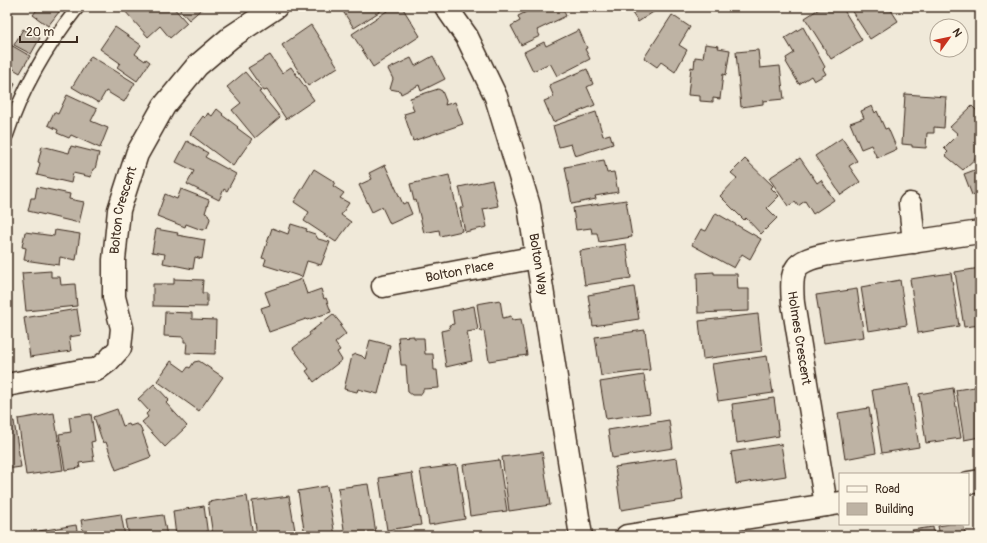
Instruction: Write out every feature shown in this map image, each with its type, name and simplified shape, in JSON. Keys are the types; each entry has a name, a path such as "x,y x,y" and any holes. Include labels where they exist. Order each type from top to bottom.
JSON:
{"street":[{"name":"Bolton Crescent","path":"7,385 80,371 96,370 108,361 120,348 122,328 114,297 114,260 119,210 137,154 164,106 197,66 231,38 276,7"},
{"name":"Bolton Way","path":"446,7 467,37 496,97 529,206 581,536"},
{"path":"910,204 914,242"},
{"name":"Holmes Crescent","path":"833,504 793,303 791,283 796,267 810,258 980,232"},
{"name":"Bolton Place","path":"383,286 537,257"},
{"path":"969,483 980,481"},
{"path":"627,536 833,504"}],"lane":[{"path":"7,135 20,102 34,74 49,47 78,7"}],"building":[{"path":"39,7 52,7 59,12 48,26 33,15"},
{"path":"128,7 173,7 187,23 170,38 160,26 148,37 124,10"},
{"path":"177,7 204,7 189,20"},
{"path":"340,7 387,7 354,28"},
{"path":"393,7 402,7 420,36 373,67 352,34"},
{"path":"523,7 562,7 566,16 537,30 540,36 521,45 511,26 520,21 518,16 526,12"},
{"path":"628,7 661,7 638,22"},
{"path":"822,7 842,7 862,40 831,59 805,18"},
{"path":"849,7 889,7 898,21 870,39"},
{"path":"672,15 690,27 679,45 687,50 675,72 661,62 657,67 644,58"},
{"path":"311,25 338,67 308,86 282,45"},
{"path":"115,27 141,45 135,54 145,61 146,59 150,62 137,81 117,67 120,63 100,49"},
{"path":"803,27 825,67 823,69 826,74 814,81 811,76 799,84 786,62 786,58 794,53 785,38"},
{"path":"23,29 40,38 31,54 14,45"},
{"path":"579,30 590,59 557,76 550,63 533,71 524,52 544,42 546,46"},
{"path":"9,44 30,56 20,73 7,65 7,48"},
{"path":"705,44 719,46 718,48 730,50 726,75 723,74 720,99 713,98 713,102 700,101 700,96 688,95 691,67 694,68 695,57 703,58"},
{"path":"758,50 760,68 780,66 784,99 763,101 763,104 741,107 736,52"},
{"path":"270,55 282,73 291,67 314,100 286,119 267,90 264,91 248,68"},
{"path":"91,56 135,83 124,102 106,91 99,103 72,87"},
{"path":"433,56 445,79 421,91 419,85 401,94 400,91 390,89 393,79 388,69 411,58 415,66"},
{"path":"587,69 593,84 587,87 595,105 553,122 544,101 554,97 549,85"},
{"path":"245,72 261,91 259,92 280,117 255,138 232,110 241,103 227,87"},
{"path":"7,81 15,84 7,101"},
{"path":"438,89 442,91 446,101 445,105 455,102 463,124 413,141 404,114 414,111 410,98"},
{"path":"905,94 946,97 944,128 934,127 934,133 927,133 926,148 912,147 912,145 902,144"},
{"path":"67,95 97,109 91,121 108,128 100,148 71,135 69,138 57,133 58,130 48,125 54,112 58,114"},
{"path":"872,106 875,113 877,111 885,129 888,128 897,149 877,158 871,145 861,149 850,123 864,118 861,111"},
{"path":"972,106 980,114 980,147 978,150 980,154 963,170 945,155 948,152 944,148 958,134 950,127"},
{"path":"217,109 223,114 222,115 238,127 237,128 252,139 233,166 190,134 203,116 205,118 208,113 212,116"},
{"path":"596,112 603,136 610,134 613,144 575,156 571,144 559,147 553,126"},
{"path":"842,138 857,161 849,166 860,182 841,195 815,156"},
{"path":"187,141 208,153 205,157 236,174 227,191 224,189 219,200 187,184 194,171 176,162"},
{"path":"42,146 69,153 71,146 99,153 95,169 93,169 91,177 73,173 71,183 37,175 40,163 38,162"},
{"path":"800,158 817,183 821,180 834,200 813,214 805,201 798,206 795,202 788,206 769,178"},
{"path":"745,159 773,186 771,188 779,196 767,208 777,218 761,234 746,218 744,220 720,196 737,178 731,173"},
{"path":"604,160 607,173 614,172 618,192 595,196 596,199 572,204 565,167"},
{"path":"385,165 403,204 407,202 412,214 390,224 382,207 372,212 359,185 372,179 369,173"},
{"path":"980,168 980,192 972,195 964,174"},
{"path":"314,169 335,182 333,186 344,193 340,198 349,203 341,215 351,222 336,242 304,221 309,212 294,202"},
{"path":"449,175 462,231 440,236 439,230 424,233 416,200 414,201 410,184"},
{"path":"492,180 498,206 483,209 487,227 465,232 460,208 464,208 459,187"},
{"path":"37,187 70,194 69,199 84,202 79,223 28,211 31,198 35,198"},
{"path":"181,189 209,200 205,213 208,214 210,219 207,228 202,230 186,224 185,227 157,216 165,194 177,199"},
{"path":"626,200 632,237 599,242 597,233 592,233 591,228 576,230 573,208"},
{"path":"716,213 761,239 750,259 742,254 734,268 692,245 701,229 706,231"},
{"path":"291,224 307,229 306,231 315,234 318,239 330,242 321,265 307,261 302,277 264,265 266,259 262,258 272,228 288,234"},
{"path":"156,229 178,233 177,235 205,240 202,259 195,257 193,269 163,263 165,254 152,252"},
{"path":"55,230 80,234 76,260 60,257 59,265 24,260 26,248 22,247 25,232 54,236"},
{"path":"626,244 631,278 585,285 580,251"},
{"path":"980,268 980,325 964,327 955,272"},
{"path":"51,271 51,277 60,277 61,285 75,284 77,306 26,311 22,273"},
{"path":"714,272 714,274 737,274 738,289 749,289 749,311 698,313 697,273"},
{"path":"951,273 959,326 918,333 910,279"},
{"path":"174,279 203,280 202,293 207,293 207,307 153,306 153,284 174,284"},
{"path":"302,279 307,294 321,289 324,299 326,298 331,312 269,332 261,308 270,305 265,292"},
{"path":"900,280 907,325 868,331 861,287"},
{"path":"634,287 639,319 593,326 588,295"},
{"path":"857,289 864,337 824,343 816,295"},
{"path":"500,300 503,318 511,316 512,320 521,319 527,355 489,361 484,331 481,332 477,304"},
{"path":"474,306 478,330 467,332 472,361 446,367 441,331 450,329 449,325 454,324 452,311"},
{"path":"77,309 81,335 69,337 71,351 30,357 24,318"},
{"path":"165,312 192,313 192,319 216,320 215,354 186,353 187,342 184,342 184,337 164,336"},
{"path":"333,314 342,325 340,326 346,334 335,343 340,350 337,352 342,360 314,382 306,371 309,369 293,348"},
{"path":"758,314 762,351 703,359 699,321"},
{"path":"645,330 650,370 601,376 595,337"},
{"path":"414,336 414,338 424,338 425,354 433,354 434,370 437,370 439,388 423,389 420,395 412,395 408,392 406,365 401,365 398,337"},
{"path":"370,340 390,345 378,394 358,389 357,392 344,389 352,356 356,354 365,359"},
{"path":"767,356 773,393 718,401 712,364"},
{"path":"171,361 185,371 188,367 190,368 194,362 199,361 223,377 199,411 157,381"},
{"path":"644,375 650,413 606,419 600,382"},
{"path":"154,384 169,400 166,403 187,426 165,447 142,422 148,417 146,414 149,411 138,399"},
{"path":"909,384 919,447 882,453 872,390"},
{"path":"980,386 980,437 964,440 956,390"},
{"path":"953,388 961,438 926,443 919,394"},
{"path":"774,398 779,436 737,443 732,404"},
{"path":"869,408 876,453 845,459 838,413"},
{"path":"117,409 123,426 136,424 140,426 151,457 116,470 106,442 103,443 94,417"},
{"path":"54,413 63,470 26,475 18,419"},
{"path":"91,414 95,441 91,442 94,461 79,463 80,468 65,470 59,434 71,432 69,417"},
{"path":"669,420 673,448 612,458 608,430"},
{"path":"14,421 21,467 7,469 7,422"},
{"path":"781,444 786,476 736,484 731,452"},
{"path":"542,452 550,505 509,511 502,457"},
{"path":"677,458 683,500 621,510 615,467"},
{"path":"499,460 507,511 470,516 463,465"},
{"path":"457,465 465,519 429,525 420,470"},
{"path":"412,473 421,525 387,530 379,478"},
{"path":"368,484 376,533 345,536 338,488"},
{"path":"327,486 335,536 305,536 298,491"},
{"path":"247,496 253,536 213,536 208,502"},
{"path":"289,496 296,536 257,536 252,501"},
{"path":"204,506 208,536 176,536 173,511"},
{"path":"121,514 125,536 84,536 81,520"},
{"path":"163,515 167,536 129,536 126,520"},
{"path":"76,525 78,536 40,536 39,531"},
{"path":"963,525 966,536 940,536 938,526"},
{"path":"933,527 934,536 913,536 912,530"}]}
